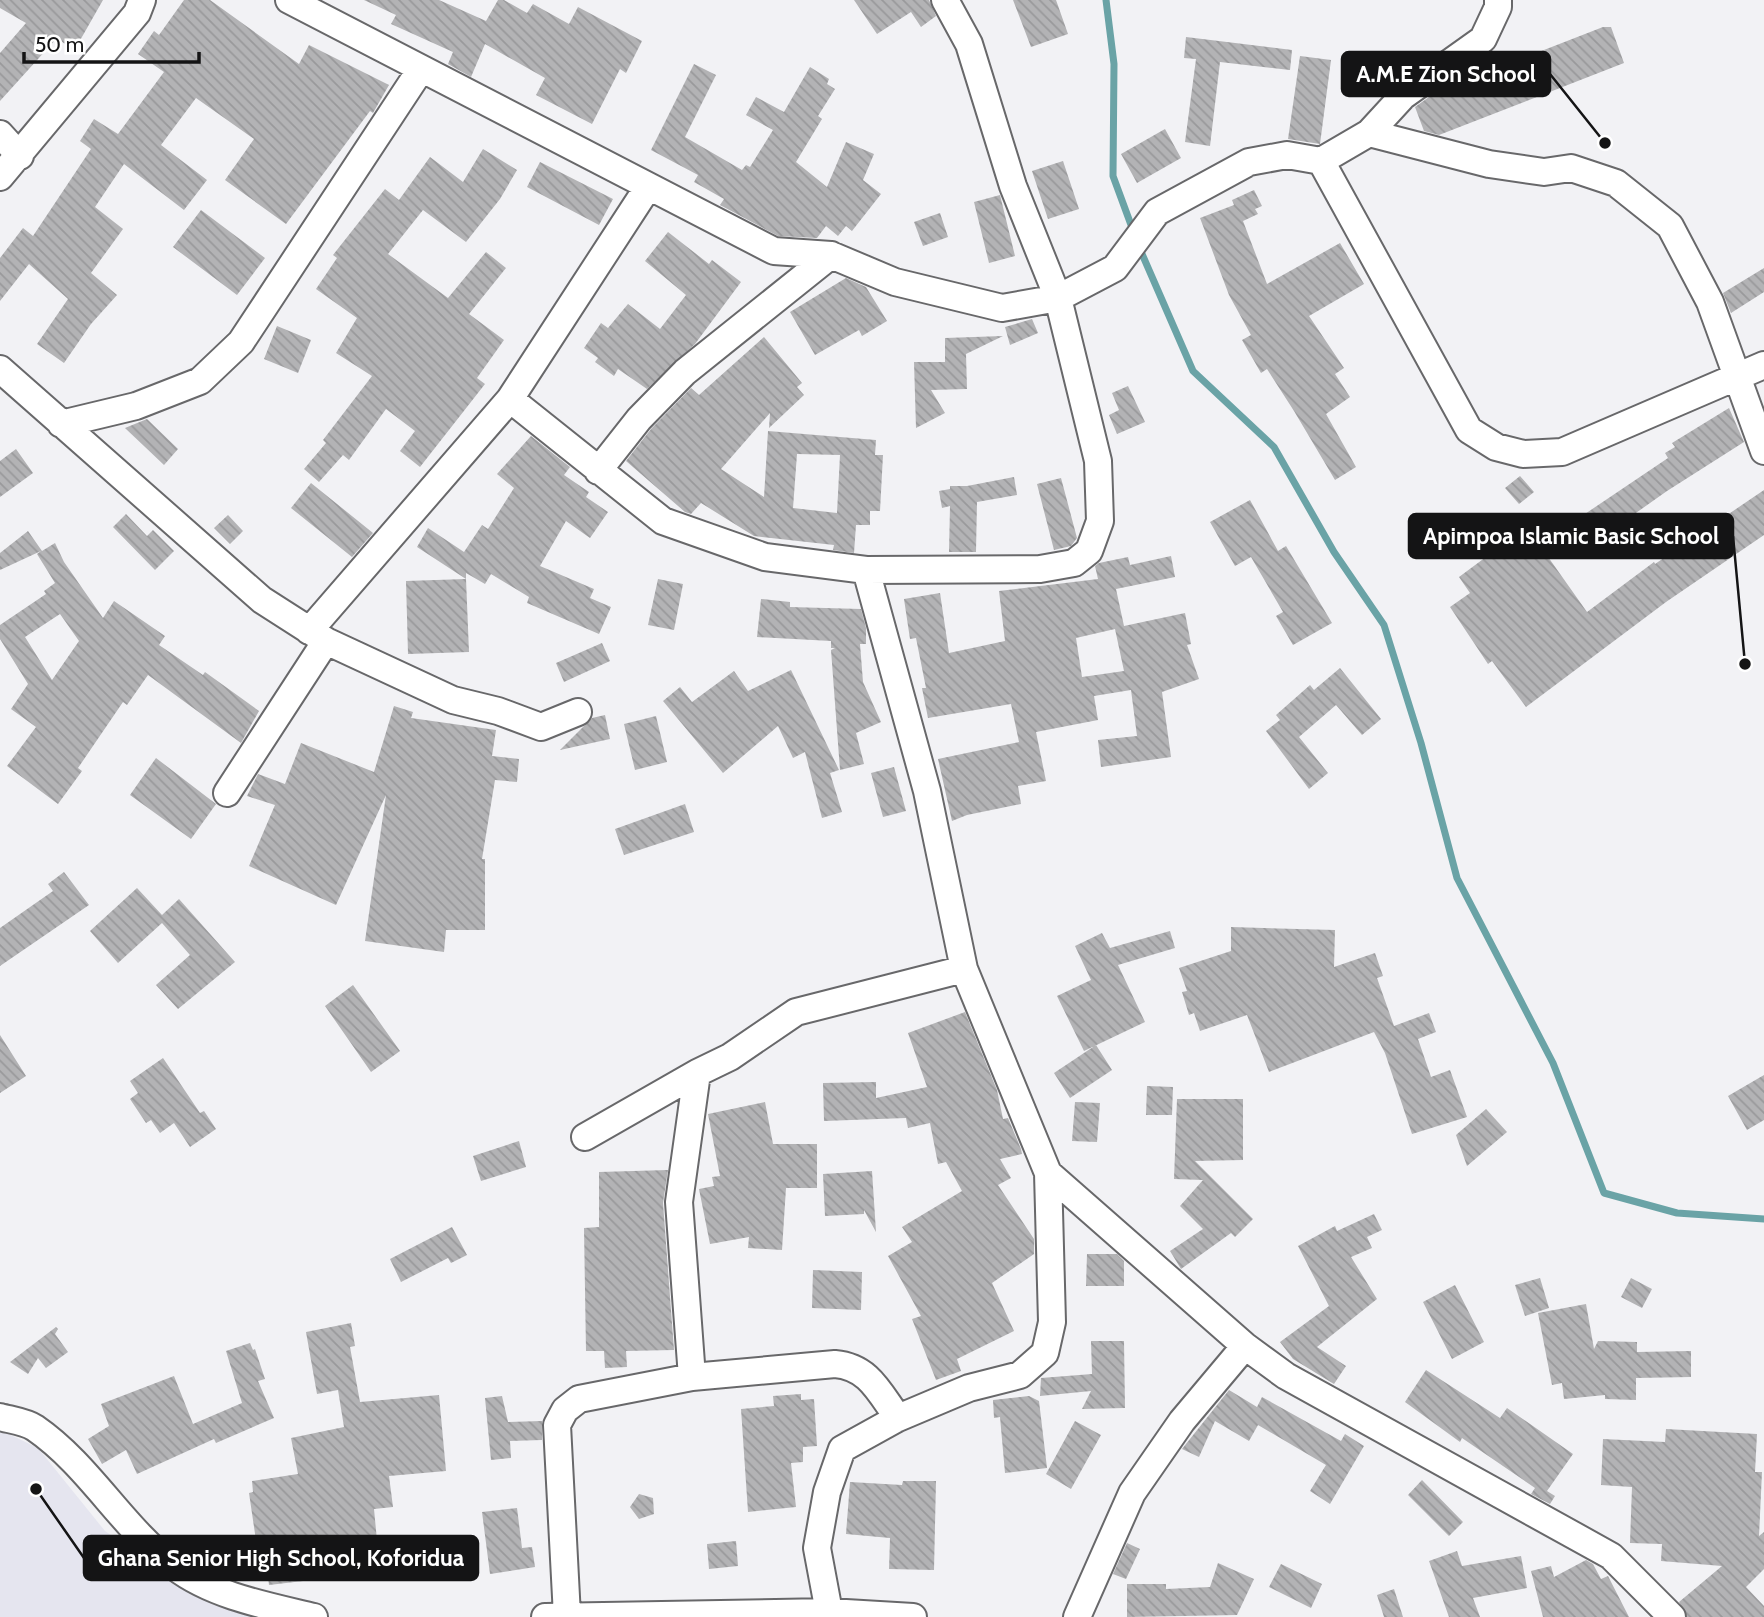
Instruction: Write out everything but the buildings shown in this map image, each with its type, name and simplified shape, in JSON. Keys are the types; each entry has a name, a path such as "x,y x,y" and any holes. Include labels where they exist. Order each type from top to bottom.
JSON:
{"street":[{"path":"0,177 137,13 142,0"},
{"path":"289,0 774,251 831,255 895,282 1002,308 1058,298 1115,268 1157,212 1249,162 1287,155 1321,161 1368,132 1403,96 1483,39 1498,7 1498,0"},
{"path":"510,399 663,521 765,557 866,570 1040,569 1074,563 1089,551 1100,521 1098,461 1058,298 1013,186 969,44 945,0"},
{"path":"61,424 136,406 200,381 241,342 421,69"},
{"path":"1368,132 1489,164 1544,172 1570,167 1616,183 1670,226 1710,302 1764,451"},
{"path":"0,134 20,156"},
{"path":"1321,161 1469,430 1496,447 1523,454 1562,452 1764,365"},
{"path":"227,793 318,636 510,399 648,187"},
{"path":"598,471 639,419 685,372 831,255"},
{"path":"0,369 262,600 318,636 453,700 498,710 541,727 578,712"},
{"path":"829,1612 817,1548 827,1492 842,1449 898,1418 969,1388 1020,1375 1045,1353 1052,1322 1048,1173 964,969 927,791 866,570"},
{"path":"585,1137 730,1057 796,1012 964,969"},
{"path":"692,1377 678,1202 697,1073"},
{"path":"1048,1173 1245,1346 1286,1376 1611,1556 1672,1617"},
{"path":"1077,1617 1132,1493 1181,1421 1245,1346"},
{"path":"567,1616 557,1425 565,1410 579,1399 692,1377 835,1364 851,1366 863,1372 898,1418"},
{"path":"0,1417 33,1426 77,1463 118,1513 175,1568 240,1600 314,1617"},
{"path":"545,1617 829,1612 913,1617"}],"shaded area":[{"path":"0,1430 38,1448 105,1531 187,1587 264,1617 0,1617"}],"waterway":[{"path":"1106,0 1114,64 1113,176 1134,233"},
{"path":"1139,247 1193,371 1274,447 1334,552 1384,625 1421,743 1457,878 1553,1063 1604,1193 1677,1213 1764,1219"}],"place":[{"name":"A.M.E Zion School","path":"1605,143"},
{"name":"Apimpoa Islamic Basic School","path":"1745,664"},
{"name":"Ghana Senior High School, Koforidua","path":"36,1489"}]}
